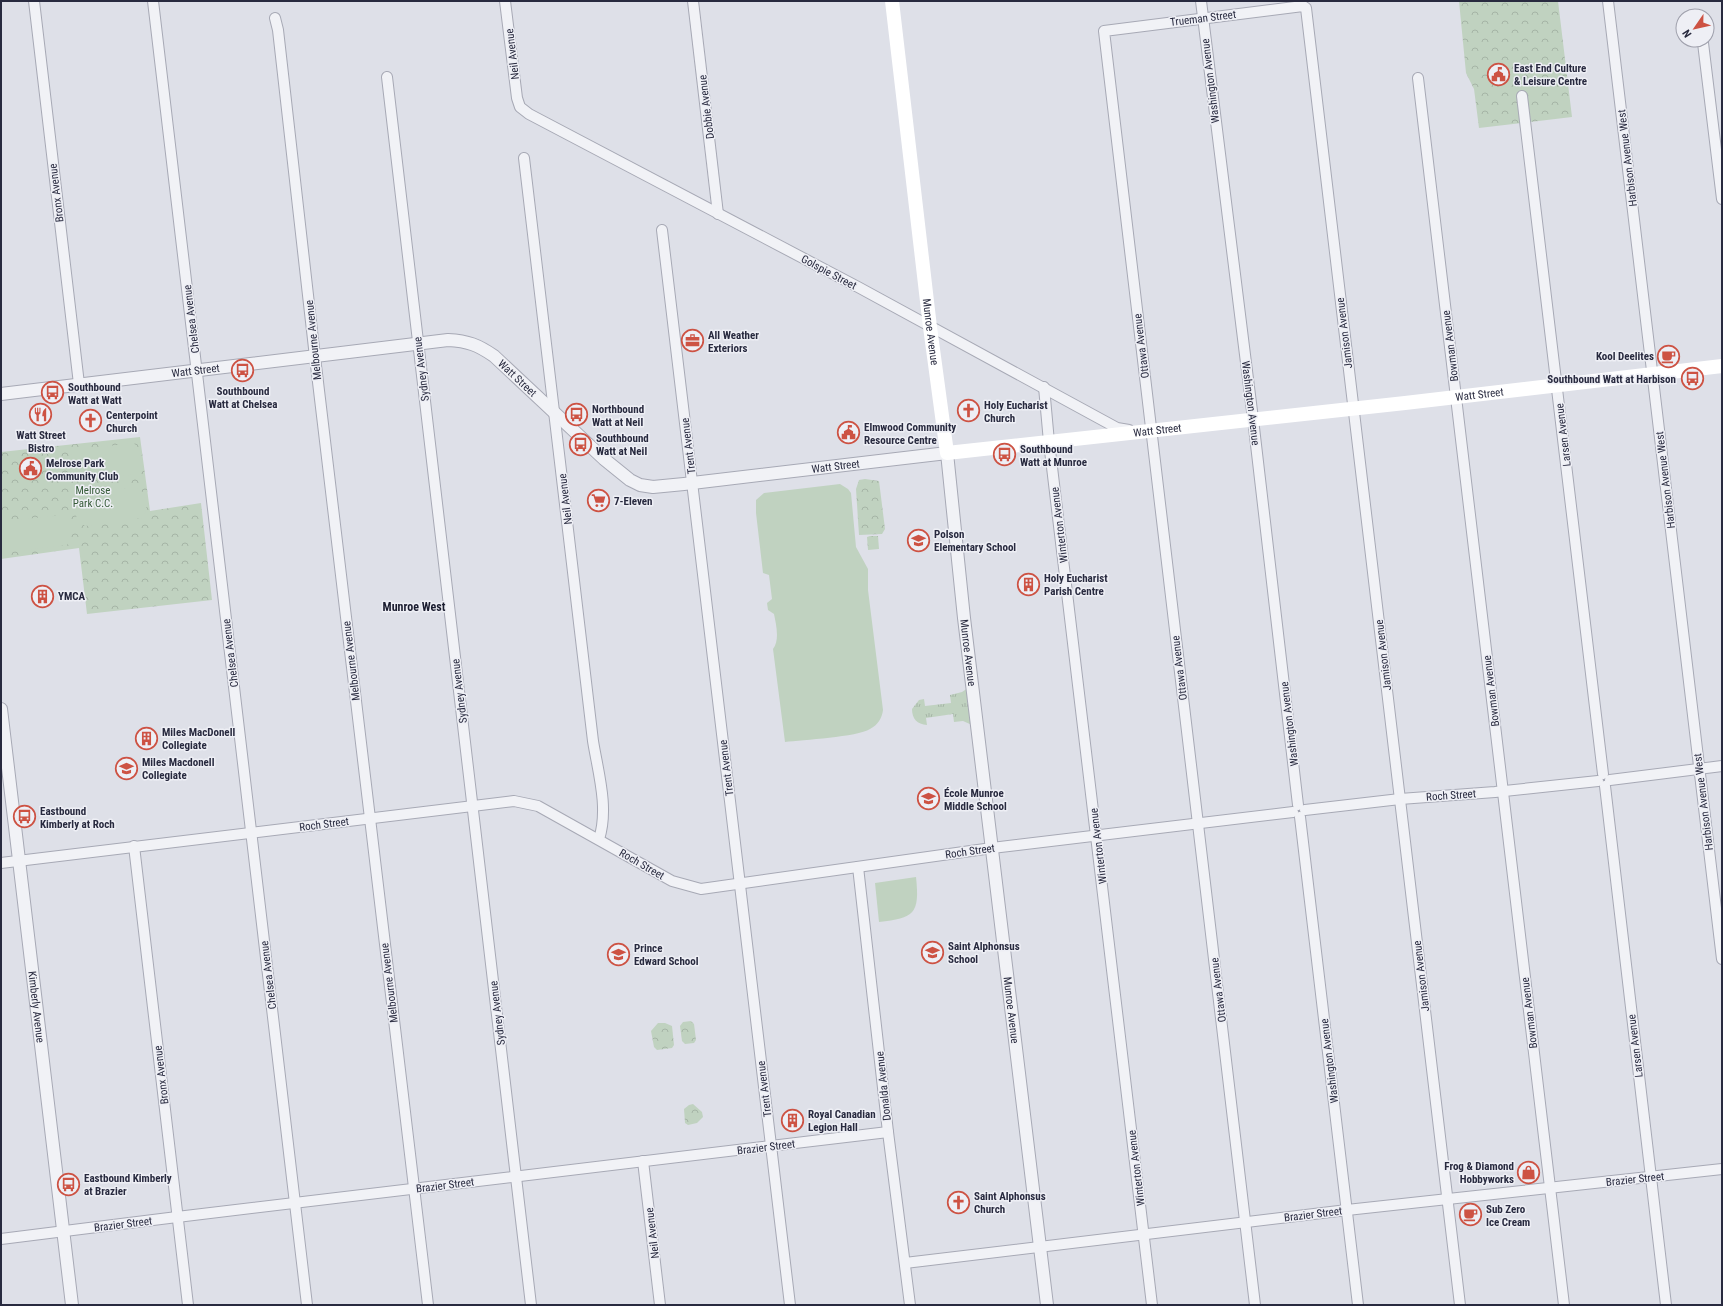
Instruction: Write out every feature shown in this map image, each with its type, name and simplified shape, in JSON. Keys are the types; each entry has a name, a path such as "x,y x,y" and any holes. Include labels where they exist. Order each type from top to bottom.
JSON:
{"main road":[{"name":"Munroe Avenue","path":"892,1 930,327 947,453"},
{"name":"Watt Street","path":"947,453 1354,409 1722,366"}],"street":[{"name":"Bronx Avenue","path":"34,1 79,384"},
{"name":"Chelsea Avenue","path":"153,1 307,1305"},
{"name":"Neil Avenue","path":"505,1 517,98 520,107"},
{"name":"Dobbie Avenue","path":"694,1 718,214"},
{"name":"Washington Avenue","path":"1201,1 1253,419 1358,1305"},
{"name":"Harbison Avenue West","path":"1608,1 1722,959"},
{"name":"Trueman Street","path":"1104,31 1303,6"},
{"name":"Jamison Avenue","path":"1303,6 1306,8 1460,1305"},
{"name":"Melbourne Avenue","path":"275,18 278,30 315,356 428,1305"},
{"name":"Ottawa Avenue","path":"1104,31 1145,431 1198,823 1255,1305"},
{"path":"1704,48 1722,199"},
{"name":"Sydney Avenue","path":"387,77 532,1305"},
{"name":"Bowman Avenue","path":"1418,78 1564,1305"},
{"name":"Larsen Avenue","path":"1522,96 1666,1305"},
{"name":"Golspie Street","path":"520,107 529,114 1044,387 1118,428 1145,431"},
{"name":"Neil Avenue","path":"524,158 548,371 555,414 592,733 602,802 603,828 599,839"},
{"name":"Trent Avenue","path":"662,230 790,1305"},
{"name":"Watt Street","path":"1,394 448,340 460,340 478,345 494,356 604,459 630,480 640,485 653,487 692,483 947,453"},
{"name":"Winterton Avenue","path":"1044,387 1049,442 1152,1305"},
{"name":"Munroe Avenue","path":"947,453 964,618 1047,1305"},
{"name":"Kimberly Avenue","path":"1,709 72,1305"},
{"name":"Roch Street","path":"1,863 514,801 538,806 672,881 688,887 701,889 992,848 1400,798 1503,791 1722,766"},
{"name":"Bronx Avenue","path":"134,846 188,1305"},
{"name":"Donalda Avenue","path":"858,867 888,1132 910,1305"},
{"name":"Brazier Street","path":"1,1239 888,1132"},
{"name":"Neil Avenue","path":"643,1161 660,1305"},
{"name":"Brazier Street","path":"905,1262 1039,1247 1143,1233 1722,1169"}],"green space":[{"path":"1459,1 1558,1 1572,117 1479,128 1474,89 1466,73"},
{"name":"Melrose Park C.C.","path":"140,437 150,511 201,503 212,600 87,614 79,548 1,559 1,452"},
{"path":"133,443 136,445 141,457 141,466 137,474 79,481 72,476 70,469 70,458 76,450"},
{"path":"865,479 879,481 885,529 882,534 859,535 856,489 859,480"},
{"path":"840,484 851,493 856,547 868,569 868,590 883,710 879,721 870,729 863,732 842,736 785,742 773,649 777,637 776,627 774,614 768,610 767,603 772,599 769,575 763,573 756,513 756,500 764,493"},
{"path":"135,487 145,496 146,510 142,518 85,526 77,520 75,505 80,495 84,493"},
{"path":"63,515 66,517 71,529 71,538 67,545 9,552 2,547 1,525 6,521"},
{"path":"878,536 879,549 868,550 867,537"},
{"path":"968,688 972,725 963,721 954,722 953,714 926,718 927,725 918,722 914,718 912,709 919,700 924,699 925,706 951,703 950,695 962,692"},
{"path":"916,877 917,899 912,912 907,916 879,922 875,883"},
{"path":"691,1021 694,1024 696,1040 694,1043 685,1044 682,1041 680,1026 683,1022"},
{"path":"658,1023 665,1023 672,1026 674,1045 672,1048 657,1050 654,1047 651,1031"},
{"path":"693,1104 702,1112 703,1117 697,1123 688,1125 685,1123 684,1109"}],"place":[{"name":"East End Culture & Leisure Centre","path":"1499,74"},
{"name":"All Weather Exteriors","path":"693,341"},
{"name":"Kool Deelites","path":"1669,356"},
{"name":"Southbound Watt at Chelsea","path":"243,371"},
{"name":"Southbound Watt at Harbison","path":"1692,379"},
{"name":"Southbound Watt at Watt","path":"52,393"},
{"name":"Holy Eucharist Church","path":"968,411"},
{"name":"Watt Street Bistro","path":"41,415"},
{"name":"Northbound Watt at Neil","path":"576,415"},
{"name":"Centerpoint Church","path":"91,421"},
{"name":"Elmwood Community Resource Centre","path":"849,433"},
{"name":"Southbound Watt at Neil","path":"581,444"},
{"name":"Southbound Watt at Munroe","path":"1004,455"},
{"name":"Melrose Park Community Club","path":"31,469"},
{"name":"7-Eleven","path":"598,501"},
{"name":"Polson Elementary School","path":"918,540"},
{"name":"Holy Eucharist Parish Centre","path":"1029,584"},
{"name":"YMCA","path":"43,596"},
{"name":"Miles MacDonell Collegiate","path":"146,738"},
{"name":"Miles Macdonell Collegiate","path":"126,768"},
{"name":"École Munroe Middle School","path":"928,799"},
{"name":"Eastbound Kimberly at Roch","path":"25,817"},
{"name":"Saint Alphonsus School","path":"933,952"},
{"name":"Prince Edward School","path":"619,954"},
{"name":"Royal Canadian Legion Hall","path":"792,1120"},
{"name":"Frog & Diamond Hobbyworks","path":"1529,1172"},
{"name":"Eastbound Kimberly at Brazier","path":"69,1184"},
{"name":"Saint Alphonsus Church","path":"959,1202"},
{"name":"Sub Zero Ice Cream","path":"1471,1215"}],"district":[{"name":"Munroe West","path":"414,607"}]}
